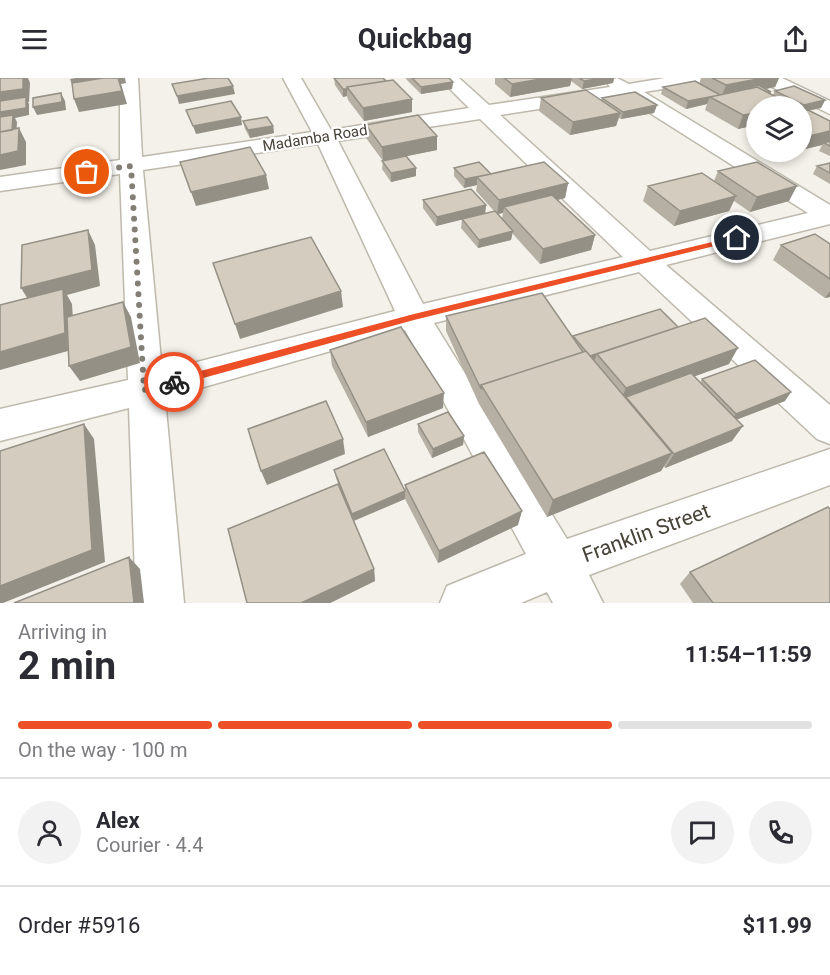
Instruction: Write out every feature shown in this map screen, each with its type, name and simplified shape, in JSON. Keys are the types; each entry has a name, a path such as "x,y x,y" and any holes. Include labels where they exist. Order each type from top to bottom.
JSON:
{"street":[{"path":"129,78 131,166 144,390 160,603"},
{"path":"292,78 325,137 414,317 579,603"},
{"path":"448,78 644,261 830,428"},
{"name":"Madamba Road","path":"0,184 484,112 617,84 700,78"},
{"path":"767,78 830,108"},
{"path":"617,84 830,216"},
{"path":"0,424 144,390 414,317 830,216"},
{"name":"Franklin Street","path":"464,603 556,565 830,467"}],"building":[{"path":"0,78 23,78 23,89 0,92"},
{"path":"118,78 122,91 74,99 72,83"},
{"path":"209,78 228,78 233,86 177,96 172,84"},
{"path":"334,78 383,78 386,81 343,89"},
{"path":"412,78 449,78 453,82 421,87"},
{"path":"504,78 546,78 512,84"},
{"path":"579,78 603,78 584,81"},
{"path":"712,78 763,78 726,85"},
{"path":"393,80 412,99 363,108 347,87"},
{"path":"695,81 720,95 688,101 663,87"},
{"path":"758,85 771,92 757,87 746,88"},
{"path":"794,86 825,100 812,103 812,96 785,96 775,91"},
{"path":"757,87 774,96 746,96 746,115 743,115 710,97"},
{"path":"586,90 620,113 573,122 541,98"},
{"path":"635,92 657,105 623,112 602,98"},
{"path":"61,93 62,102 33,107 33,98"},
{"path":"26,97 26,108 0,112 0,101"},
{"path":"231,101 241,117 193,126 186,110"},
{"path":"812,112 830,121 830,131 812,135"},
{"path":"13,115 12,130 0,132 0,117"},
{"path":"418,115 437,136 382,147 366,125"},
{"path":"267,117 273,126 248,130 243,121"},
{"path":"19,128 18,151 0,155 0,132"},
{"path":"250,147 266,175 191,192 180,162"},
{"path":"406,156 416,168 391,173 382,161"},
{"path":"479,162 491,174 465,179 454,168"},
{"path":"544,162 568,183 499,200 477,177"},
{"path":"757,162 797,186 757,197 718,171"},
{"path":"830,163 830,173 817,166"},
{"path":"702,173 736,196 680,211 648,186"},
{"path":"471,189 486,205 437,217 423,200"},
{"path":"552,195 595,235 543,249 504,207"},
{"path":"495,211 513,231 479,240 462,219"},
{"path":"88,230 92,270 21,288 22,245"},
{"path":"815,234 830,244 830,279 781,245"},
{"path":"311,237 341,291 235,324 213,263"},
{"path":"63,289 65,333 0,352 0,305"},
{"path":"542,293 583,352 481,385 481,389 446,316"},
{"path":"123,302 131,347 69,366 67,317"},
{"path":"660,309 678,327 590,356 573,336"},
{"path":"705,318 738,348 626,388 597,354"},
{"path":"401,327 444,393 366,422 330,350"},
{"path":"586,351 672,453 553,500 481,385"},
{"path":"755,360 791,392 736,414 702,379"},
{"path":"691,373 743,426 674,454 626,397"},
{"path":"326,401 343,439 261,471 248,429"},
{"path":"448,412 464,436 433,449 418,424"},
{"path":"84,424 92,550 0,586 0,451"},
{"path":"384,449 405,491 352,514 334,470"},
{"path":"484,452 522,511 439,551 405,485"},
{"path":"338,484 374,569 301,603 247,603 228,529"},
{"path":"828,507 830,509 830,603 713,603 690,572"},
{"path":"129,557 134,603 14,603"}],"way so far":[{"path":"87,172 131,166 144,390 174,382"}],"route":[{"path":"174,382 414,317 737,238"}]}
